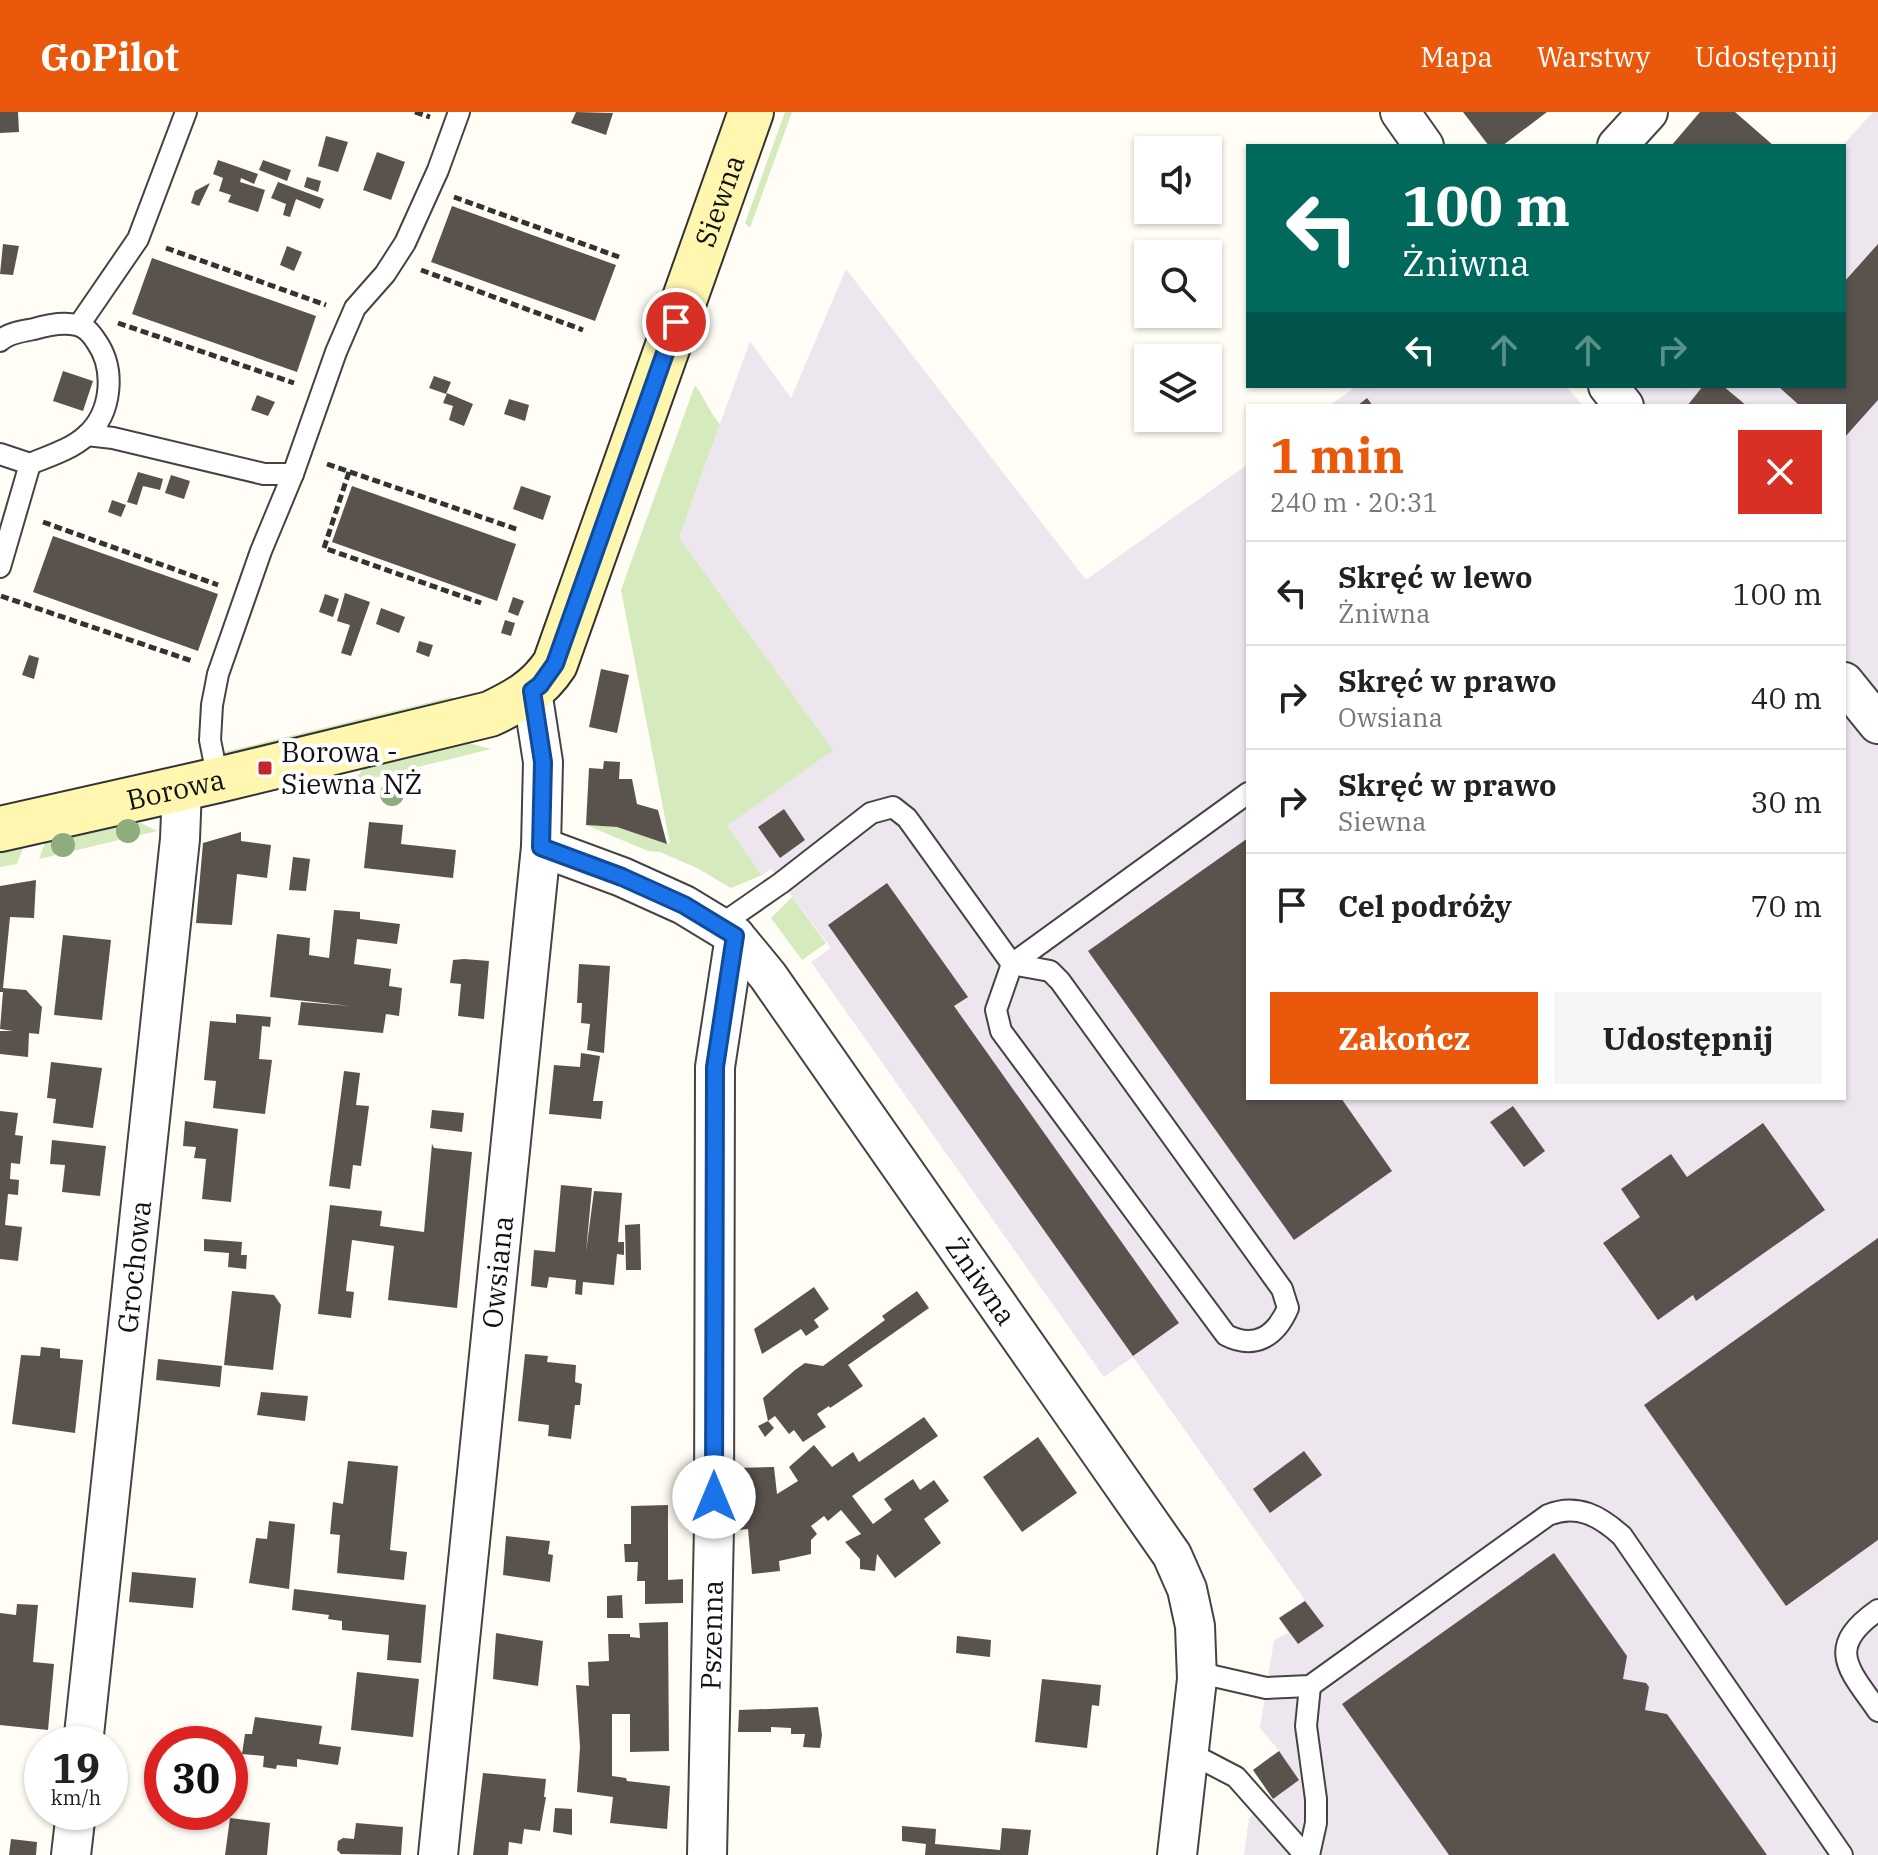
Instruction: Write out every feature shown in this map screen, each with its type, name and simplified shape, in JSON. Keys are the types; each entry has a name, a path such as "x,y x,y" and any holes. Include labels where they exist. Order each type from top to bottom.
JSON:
{"street":[{"name":"Siewna","path":"532,691 555,664 751,112"},
{"path":"1400,112 1423,144"},
{"path":"1619,144 1648,112"},
{"path":"1610,388 1622,404"},
{"path":"1846,684 1878,724"},
{"name":"Borowa","path":"0,829 490,714 532,691"},
{"name":"Owsiana","path":"438,1855 541,847 543,762 532,691"},
{"name":"Grochowa","path":"85,1726 180,839 200,784"},
{"name":"Żniwna","path":"541,847 622,877 684,905 727,931 768,976 1172,1555 1187,1589 1195,1626 1196,1672 1177,1855"},
{"name":"Pszenna","path":"707,1855 714,1527 715,1067 727,931"},
{"path":"71,1855 74,1830"}],"lane":[{"path":"0,341 5,336 83,319 138,239 186,112"},
{"path":"200,784 220,670 322,392 353,314 405,243 430,189 459,112"},
{"path":"0,454 30,464 64,450 87,435 97,423 107,401 110,370 83,319"},
{"path":"87,435 113,438 264,474 296,465"},
{"path":"0,567 30,464"},
{"path":"727,931 781,883 871,813 893,807 907,818 1012,964 1050,971 1060,981 1282,1289 1288,1308 1280,1326 1257,1341 1241,1343 1226,1335 1001,1031 996,1010 1012,964 1246,794"},
{"path":"1196,1672 1266,1688 1310,1686 1548,1515 1564,1509 1586,1512 1605,1520 1622,1536 1842,1855"},
{"path":"1878,1610 1860,1623 1846,1647 1846,1664 1878,1711"},
{"path":"1307,1855 1316,1823 1316,1799 1306,1726 1310,1686"},
{"path":"1188,1752 1236,1777 1307,1855"}],"path":[{"path":"430,189 619,257"},
{"path":"138,239 353,314"},
{"path":"394,260 583,330"},
{"path":"83,319 322,392"},
{"path":"296,465 349,472 519,530"},
{"path":"349,472 324,548 481,603"},
{"path":"17,512 245,595"},
{"path":"0,596 220,670"}],"shaded area":[{"path":"1873,112 1878,112 1878,1855 1244,1855 1249,1818 1273,1799 1253,1770 1279,1751 1260,1728 1274,1640 1288,1633 1279,1618 1305,1600 1133,1357 1104,1377 811,962 831,948 771,869 762,875 727,826 679,538 750,341 791,398 846,269 1086,580 1246,465 1246,1100 1846,1100 1846,404 1605,404 1622,388 1846,388 1844,144"},
{"path":"1354,388 1568,388 1581,404 1332,404"}],"green space":[{"path":"785,112 792,112 750,228 745,223"},
{"path":"695,385 720,424 679,538 833,750 727,826 762,875 731,888 697,868 586,825 617,827 670,844 621,590"},
{"path":"451,697 456,700 229,756 220,753"},
{"path":"465,742 491,749 353,783 365,766"},
{"path":"134,823 157,831 39,859 45,843"},
{"path":"23,848 17,864 0,867 0,851"},
{"path":"792,897 826,943 802,960 771,918"}],"building":[{"path":"0,112 18,112 19,132 0,133"},
{"path":"576,112 613,113 606,135 571,123"},
{"path":"1463,112 1547,112 1505,144 1487,144"},
{"path":"1700,112 1735,112 1772,144 1673,144"},
{"path":"326,136 348,142 338,172 318,166"},
{"path":"377,152 405,162 391,200 363,190"},
{"path":"218,160 258,174 254,184 241,178 240,182 265,190 258,212 228,202 231,195 219,191 223,178 213,174"},
{"path":"263,160 291,170 287,181 259,170"},
{"path":"307,177 321,181 318,192 304,187"},
{"path":"278,182 324,199 320,209 296,199 290,217 283,215 286,204 271,198"},
{"path":"210,183 199,206 191,203 195,191"},
{"path":"452,206 616,265 595,321 431,262"},
{"path":"3,244 19,246 13,275 0,274"},
{"path":"1878,244 1878,400 1846,436 1846,404 1798,404 1780,388 1846,388 1846,280"},
{"path":"287,246 302,252 294,271 280,265"},
{"path":"152,258 316,316 297,372 132,314"},
{"path":"63,371 93,381 83,411 53,401"},
{"path":"434,376 451,382 446,394 429,388"},
{"path":"1701,388 1725,388 1745,404 1689,404"},
{"path":"447,393 473,404 464,426 449,420 453,406 443,403"},
{"path":"257,395 275,402 268,416 251,410"},
{"path":"509,399 529,405 525,421 504,414"},
{"path":"138,472 163,479 160,490 143,486 137,505 127,502"},
{"path":"171,475 190,481 184,499 165,493"},
{"path":"352,486 516,544 497,601 332,542"},
{"path":"521,486 551,496 543,520 513,509"},
{"path":"112,500 126,505 121,517 108,512"},
{"path":"53,536 218,594 198,651 33,592"},
{"path":"345,593 370,602 351,656 341,653 350,625 337,621"},
{"path":"325,594 339,599 333,617 319,612"},
{"path":"513,597 524,601 518,616 508,612"},
{"path":"381,608 405,617 399,633 376,624"},
{"path":"505,620 515,623 511,636 501,633"},
{"path":"419,641 433,645 429,657 416,652"},
{"path":"29,655 39,658 34,679 22,675"},
{"path":"601,669 629,675 617,733 589,727"},
{"path":"604,761 620,762 619,779 632,779 637,804 658,810 667,844 617,827 586,825 589,768 603,769"},
{"path":"784,809 805,840 780,858 758,827"},
{"path":"369,822 403,825 401,844 456,850 453,878 364,868"},
{"path":"241,832 241,841 271,845 267,878 237,874 232,925 196,923 203,843"},
{"path":"1246,839 1246,1100 1342,1100 1392,1171 1294,1240 1088,951"},
{"path":"293,857 310,859 306,891 289,890"},
{"path":"36,880 34,918 10,917 3,988 26,990 42,1007 39,1034 29,1033 28,1057 0,1054 0,1031 13,1031 0,1029 3,992 0,992 0,886"},
{"path":"887,883 968,997 954,1006 1179,1323 1133,1356 828,925"},
{"path":"334,910 360,912 360,919 400,924 397,944 357,939 354,964 391,969 389,986 402,988 399,1016 386,1014 383,1033 298,1025 301,1002 350,1006 270,997 277,934 310,938 309,955 329,958"},
{"path":"63,935 111,940 102,1020 54,1015"},
{"path":"453,960 489,961 484,1019 458,1016 461,984 450,983"},
{"path":"579,964 610,966 604,1053 587,1050 590,1024 581,1023 582,1003 577,1003"},
{"path":"236,1014 271,1017 270,1027 262,1026 259,1059 272,1060 265,1114 213,1108 216,1081 204,1080 210,1021 236,1023"},
{"path":"581,1053 600,1056 593,1101 603,1101 601,1119 549,1114 554,1065 580,1067"},
{"path":"51,1062 102,1068 93,1128 53,1123 56,1099 47,1098"},
{"path":"344,1071 360,1073 356,1105 369,1106 361,1166 353,1165 350,1189 329,1186"},
{"path":"1513,1106 1545,1151 1524,1167 1490,1122"},
{"path":"432,1110 464,1113 462,1132 430,1128"},
{"path":"0,1111 18,1113 15,1135 23,1136 20,1164 11,1163 10,1179 19,1180 18,1195 8,1194 5,1225 22,1227 18,1261 0,1259"},
{"path":"185,1121 238,1129 231,1202 202,1199 206,1159 194,1158 196,1147 183,1146"},
{"path":"1763,1123 1825,1210 1696,1301 1693,1295 1658,1320 1603,1243 1640,1217 1621,1189 1671,1154 1687,1177"},
{"path":"52,1140 106,1146 100,1196 62,1192 65,1165 50,1164"},
{"path":"432,1144 434,1148 472,1152 457,1308 388,1300 394,1246 352,1240 346,1291 354,1292 351,1318 318,1314 330,1205 382,1211 380,1226 424,1232"},
{"path":"561,1185 592,1188 586,1252 594,1191 622,1193 618,1242 624,1242 624,1255 617,1254 614,1285 583,1282 582,1295 575,1294 576,1280 549,1277 547,1288 531,1286 534,1250 555,1252"},
{"path":"640,1224 641,1270 626,1270 625,1225"},
{"path":"1878,1238 1878,1540 1786,1606 1644,1405"},
{"path":"204,1239 242,1242 241,1255 247,1255 246,1269 228,1267 229,1253 204,1251"},
{"path":"814,1287 829,1309 814,1320 819,1327 806,1336 801,1329 762,1354 754,1329"},
{"path":"232,1291 274,1295 281,1305 273,1370 224,1365"},
{"path":"917,1291 929,1308 848,1365 863,1386 817,1414 826,1427 803,1442 794,1430 789,1434 775,1416 768,1421 763,1398 795,1370 805,1363 823,1366 885,1320 882,1316"},
{"path":"41,1347 60,1349 60,1358 83,1360 75,1433 12,1424 21,1355 40,1356"},
{"path":"525,1354 548,1356 547,1362 576,1365 575,1382 582,1384 580,1405 575,1405 571,1439 548,1436 549,1425 518,1421"},
{"path":"158,1359 222,1366 220,1387 156,1380"},
{"path":"261,1392 308,1396 305,1421 257,1415"},
{"path":"924,1417 938,1436 852,1496 873,1524 892,1510 884,1499 913,1479 920,1490 934,1480 949,1501 924,1519 941,1543 895,1578 877,1554 875,1571 860,1569 860,1559 845,1542 861,1534 841,1510 828,1521 824,1516 811,1526 817,1534 811,1540 811,1554 779,1561 780,1571 752,1574 748,1529 738,1530 736,1468 774,1467 777,1494 798,1481 789,1467 814,1445 832,1467 853,1452 859,1462"},
{"path":"768,1421 774,1428 765,1437 758,1426"},
{"path":"1038,1437 1077,1493 1022,1532 983,1477"},
{"path":"1304,1451 1322,1475 1270,1513 1253,1489"},
{"path":"348,1461 398,1466 390,1550 407,1552 404,1580 337,1573 340,1535 330,1534 333,1502 343,1504"},
{"path":"668,1505 668,1580 683,1579 683,1603 645,1604 645,1581 637,1581 638,1562 625,1562 624,1544 631,1544 631,1506"},
{"path":"269,1521 295,1524 289,1589 249,1583 256,1538 267,1539"},
{"path":"506,1536 550,1541 548,1554 553,1555 550,1582 503,1575"},
{"path":"1554,1553 1627,1656 1623,1679 1646,1683 1649,1687 1645,1710 1667,1714 1767,1855 1449,1855 1342,1704"},
{"path":"132,1572 196,1578 193,1608 129,1602"},
{"path":"294,1589 426,1605 421,1663 387,1660 389,1635 342,1630 342,1621 328,1619 329,1615 292,1610"},
{"path":"622,1595 623,1618 607,1618 607,1596"},
{"path":"1305,1601 1324,1626 1298,1644 1279,1618"},
{"path":"17,1604 38,1605 33,1662 54,1664 48,1726 0,1725 0,1613 16,1615"},
{"path":"668,1622 669,1751 630,1752 630,1714 612,1714 612,1776 670,1786 667,1829 610,1823 613,1797 577,1792 580,1747 576,1685 589,1686 588,1662 609,1661 608,1634 630,1634 630,1637 640,1638 639,1623"},
{"path":"496,1633 543,1641 538,1686 493,1679"},
{"path":"957,1636 991,1640 990,1657 956,1653"},
{"path":"357,1672 419,1679 413,1737 351,1730"},
{"path":"1042,1679 1101,1685 1099,1706 1092,1705 1087,1748 1035,1742"},
{"path":"818,1707 822,1735 820,1748 803,1747 805,1734 791,1734 791,1728 771,1727 771,1732 738,1732 739,1710"},
{"path":"255,1717 322,1726 319,1744 341,1747 338,1765 297,1759 297,1767 263,1767 264,1756 248,1755 248,1734 252,1734"},
{"path":"1279,1751 1299,1780 1273,1799 1253,1770"},
{"path":"483,1773 546,1779 540,1831 524,1829 522,1844 509,1842 508,1855 473,1855"},
{"path":"555,1808 572,1809 572,1835 553,1832"},
{"path":"248,1820 270,1823 267,1855 225,1855 228,1830 248,1830"},
{"path":"356,1823 403,1827 401,1855 341,1854 337,1850 338,1841 354,1839"},
{"path":"902,1826 936,1829 935,1844 1000,1850 1002,1828 1031,1830 1028,1855 925,1855 926,1844 902,1841"},
{"path":"11,1839 37,1842 36,1855 9,1855"}],"place":[{"name":"Borowa - Siewna NŻ","path":"265,768"}],"route":[{"path":"676,322 555,664 532,691 543,762 541,847 622,877 684,905 735,936 715,1067 714,1497"}]}
